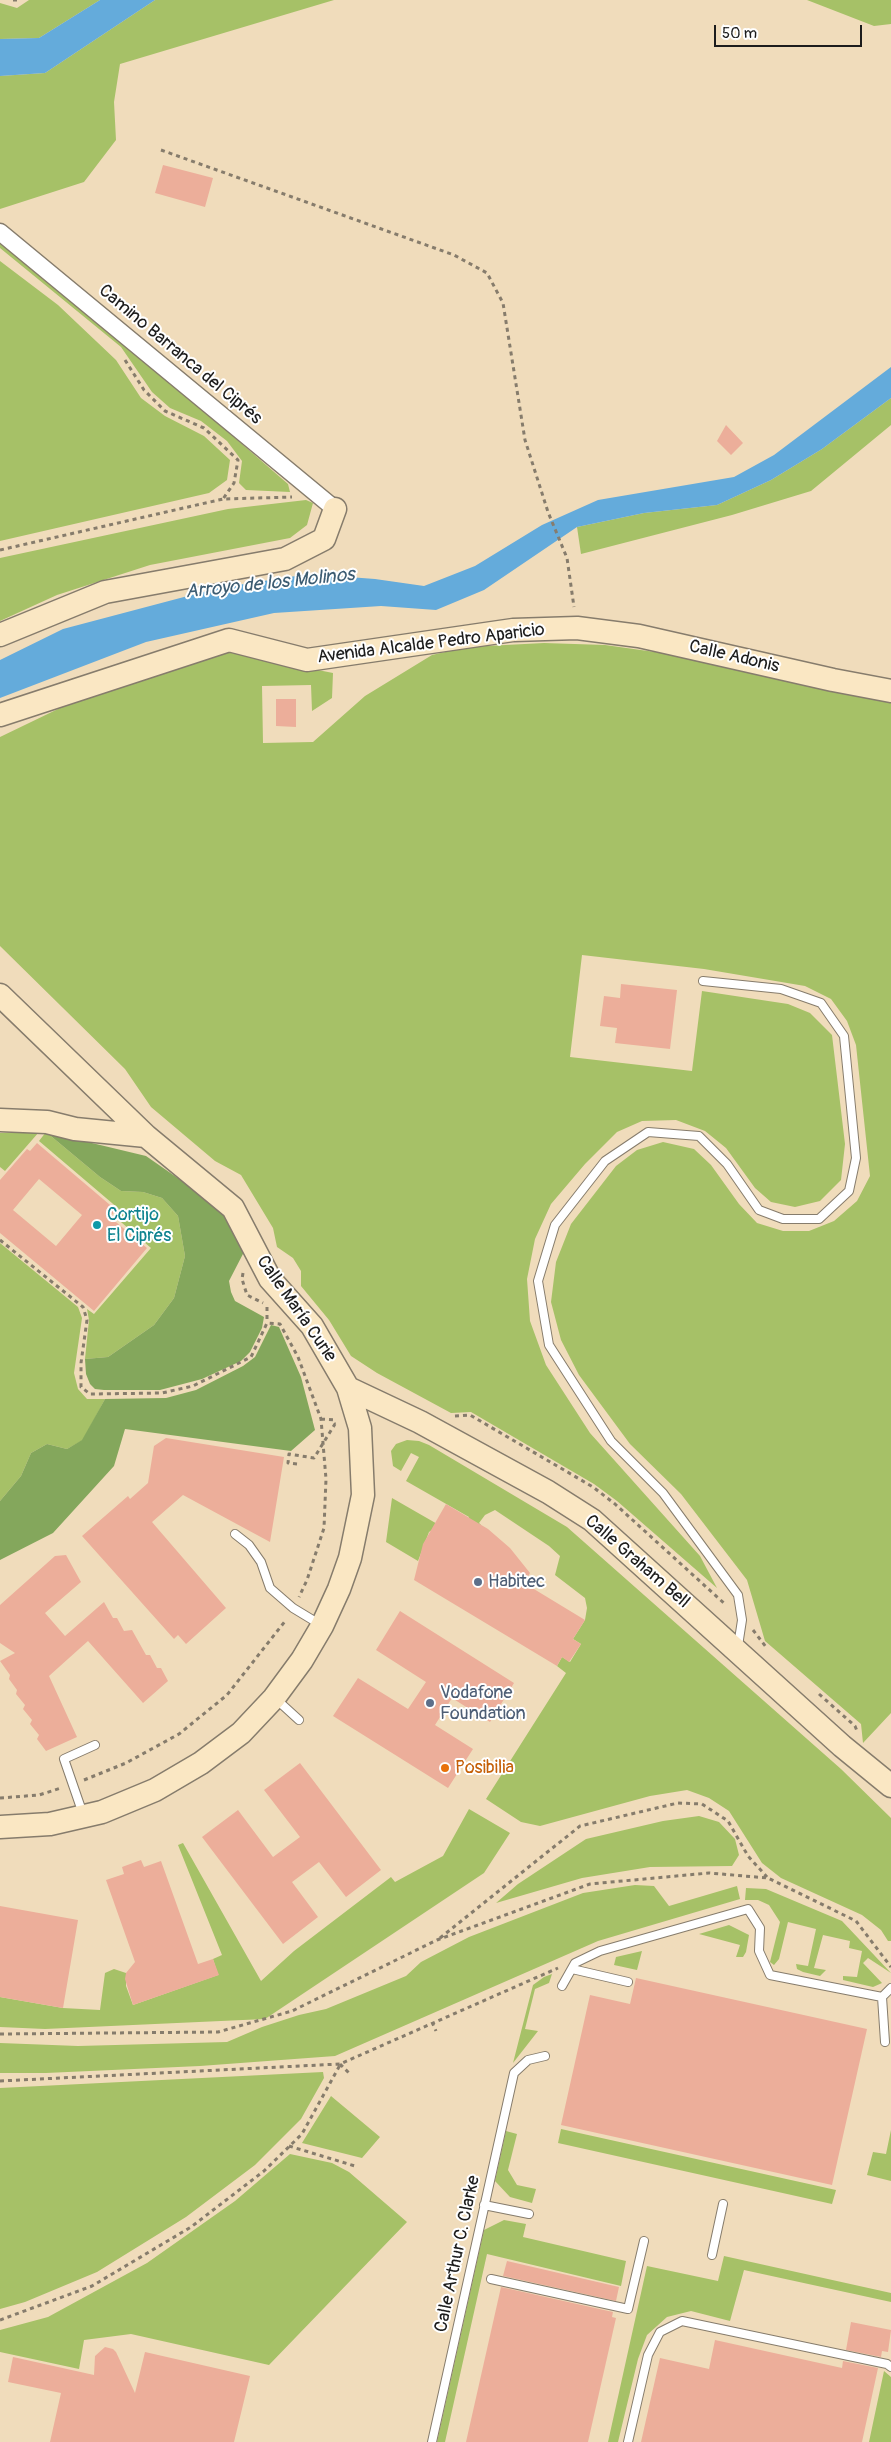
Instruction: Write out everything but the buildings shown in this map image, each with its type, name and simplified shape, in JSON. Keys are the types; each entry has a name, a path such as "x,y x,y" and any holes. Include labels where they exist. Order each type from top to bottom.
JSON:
{"street":[{"name":"Camino Barranca del Ciprés","path":"0,232 335,509"},
{"path":"0,634 105,592 285,559 324,539 335,509"},
{"name":"Calle Adonis","path":"577,628 639,636 891,691"},
{"name":"Avenida Alcalde Pedro Aparicio","path":"0,715 230,640 308,660 513,630 577,628"},
{"name":"Calle María Curie","path":"0,995 146,1136 233,1208 270,1279 312,1326 348,1388 360,1432 363,1495 350,1558 339,1589 322,1626 302,1660 274,1698 241,1733 201,1763 155,1790 102,1812 50,1824 0,1827"},
{"path":"0,1120 47,1122 75,1129 146,1136"},
{"name":"Calle Graham Bell","path":"348,1388 420,1422 548,1492 592,1520 842,1746 891,1786"}],"lane":[{"path":"703,981 781,989 821,1003 831,1016 844,1036 856,1158 849,1190 819,1218 783,1219 759,1210 727,1164 699,1136 648,1132 605,1161 555,1225 538,1281 549,1345 611,1441 663,1493 738,1595 742,1620 737,1650"},
{"path":"235,1534 249,1545 261,1562 270,1588 293,1608 322,1626"},
{"path":"274,1698 299,1720"},
{"path":"84,1816 64,1759 95,1745"},
{"path":"562,1986 573,1966 600,1951 748,1910 760,1928 759,1951 770,1975 882,1997"},
{"path":"573,1966 628,1982"},
{"path":"885,2042 882,1997 891,1988"},
{"name":"Calle Arthur C. Clarke","path":"432,2442 514,2073 528,2060 545,2056"},
{"path":"712,2255 723,2204"},
{"path":"484,2205 529,2214"},
{"path":"491,2279 628,2308 644,2240"},
{"path":"628,2442 648,2355 660,2332 682,2321 887,2364 891,2367"}],"path":[{"path":"13,0 21,0"},
{"path":"161,150 454,255 487,274 503,303 525,440 548,512 567,558 577,628"},
{"path":"120,353 144,390 166,411 204,428 238,460 234,483 223,499"},
{"path":"0,550 223,499 291,497 314,492"},
{"path":"0,1240 83,1307 87,1320 81,1363 81,1387 90,1394 162,1393 193,1386 250,1357 267,1323 280,1324 298,1357 321,1419 326,1479 324,1528 307,1580 293,1608 274,1637 227,1695 179,1734 126,1763 73,1784 38,1795 0,1798"},
{"path":"297,1464 288,1463 289,1454 314,1458 335,1424 360,1432"},
{"path":"437,1940 580,1826 678,1803 702,1804 728,1821 748,1856 768,1878"},
{"path":"0,2034 218,2032 292,2011 437,1940 590,1884 709,1873 768,1878 856,1921 891,1967"},
{"path":"0,2081 340,2064 548,1971 573,1966"},
{"path":"432,2022 436,2031"},
{"path":"340,2064 351,2075"},
{"path":"0,2320 92,2286 191,2227 264,2171 302,2134 340,2064"},
{"path":"289,2146 355,2166"}],"green space":[{"path":"29,0 100,0 39,38 0,39 0,3 17,8"},
{"path":"155,0 334,0 120,64 114,102 116,140 84,182 0,209 0,76 45,73"},
{"path":"807,0 891,0 891,24 874,26"},
{"path":"0,240 152,366 288,484 290,492 246,490 239,483 242,461 227,441 201,421 170,408 152,392 121,347 0,248"},
{"path":"0,261 58,305 116,360 141,398 165,416 204,436 230,460 227,480 209,493 0,541"},
{"path":"891,398 891,425 811,491 732,515 581,554 577,527 644,513 717,505 771,480 822,449"},
{"path":"306,500 313,503 307,525 290,538 150,565 57,595 0,621 0,558 228,509"},
{"path":"544,643 605,645 712,660 891,701 891,1713 863,1743 861,1724 765,1641 747,1580 681,1494 630,1444 579,1375 561,1340 551,1302 556,1262 571,1224 616,1166 637,1150 663,1142 694,1149 711,1165 739,1204 757,1223 783,1231 809,1231 834,1221 857,1201 870,1176 856,1045 847,1021 831,999 805,986 704,969 582,955 570,1057 692,1071 702,991 788,1004 810,1013 832,1035 845,1144 841,1180 820,1201 795,1207 771,1202 755,1188 726,1148 705,1131 676,1120 642,1121 617,1132 585,1164 551,1204 535,1239 527,1279 530,1321 546,1365 590,1433 700,1556 717,1588 617,1501 594,1484 471,1412 451,1413 377,1373 351,1356 329,1320 301,1286 301,1271 293,1258 277,1247 273,1228 241,1175 215,1161 151,1107 125,1069 0,946 0,737 87,695 222,651 333,673 332,698 312,711 311,685 262,686 263,743 313,742 365,696 432,655 467,647"},
{"path":"39,1132 5,1171 0,1167 0,1133"},
{"path":"46,1132 100,1177 121,1191 143,1192 162,1198 178,1216 185,1256 174,1298 154,1325 108,1357 85,1359 89,1320 87,1309 94,1314 151,1248 114,1216 119,1209 39,1141"},
{"path":"46,1132 146,1156 215,1204 228,1218 245,1250 229,1281 231,1292 235,1301 264,1317 262,1328 250,1352 241,1361 202,1379 160,1390 104,1390 95,1389 90,1384 86,1374 85,1359 108,1357 154,1325 174,1298 185,1256 178,1216 162,1198 143,1192 121,1191 100,1177"},
{"path":"0,1243 78,1307 82,1318 74,1373 78,1389 87,1399 105,1399 83,1440 67,1449 47,1444 31,1453 21,1476 0,1501"},
{"path":"271,1325 279,1327 301,1377 315,1430 291,1451 125,1429 114,1466 53,1533 0,1560 0,1501 21,1476 31,1453 47,1444 67,1449 82,1440 105,1399 166,1398 196,1390 243,1366 255,1357"},
{"path":"407,1440 419,1441 429,1445 567,1527 841,1769 891,1818 891,1941 888,1941 881,1930 862,1915 781,1878 762,1863 729,1811 709,1798 687,1790 650,1796 540,1826 521,1822 486,1799 566,1673 557,1666 562,1657 570,1662 581,1644 573,1639 585,1620 587,1608 585,1598 555,1575 560,1556 549,1546 495,1510 485,1515 479,1523 481,1525 479,1529 467,1521 469,1517 406,1481 419,1457 411,1453 401,1471 393,1466 391,1451 396,1444"},
{"path":"392,1498 439,1525 429,1532 418,1561 386,1542"},
{"path":"469,1809 510,1833 484,1873 265,2019 45,2029 0,2027 0,1997 63,2008 100,2010 105,1973 114,1969 126,1973 126,1986 133,2005 218,1975 213,1959 222,1955 178,1845 183,1843 261,1981 294,1951 391,1877 395,1882 443,1856"},
{"path":"699,1816 719,1822 735,1839 739,1855 732,1866 650,1867 582,1878 496,1903 518,1884 586,1839 663,1821"},
{"path":"635,1885 654,1886 669,1906 737,1886 740,1899 598,1941 335,2056 200,2066 46,2073 0,2073 0,2043 78,2046 227,2042 262,2027 299,2015 326,2009 406,1976 421,1962 469,1937 583,1893"},
{"path":"746,1888 766,1889 842,1921 891,1973 868,1958 863,1963 882,1983 873,1987 843,1980 843,1976 857,1977 862,1951 849,1948 850,1941 823,1935 814,1968 826,1970 820,1976 803,1972 797,1969 796,1964 808,1966 816,1929 788,1922 779,1959 774,1965 770,1962 780,1922 769,1905 758,1900 745,1900"},
{"path":"729,1925 749,1935 746,1952 743,1957 736,1957 740,1945 699,1934"},
{"path":"642,1951 637,1970 614,1965 616,1957"},
{"path":"552,1974 549,1983 535,1989 525,2029 538,2031 513,2063 533,1985"},
{"path":"323,2072 324,2078 301,2119 255,2165 186,2217 97,2272 25,2302 0,2309 0,2088"},
{"path":"331,2096 380,2137 362,2158 302,2143"},
{"path":"561,2129 836,2190 832,2204 558,2143"},
{"path":"891,2130 891,2181 867,2175 873,2152 886,2154"},
{"path":"506,2131 517,2134 508,2170 517,2185 536,2189 532,2203 510,2197 495,2181"},
{"path":"290,2154 332,2163 349,2172 407,2222 269,2365 131,2334 84,2340 79,2369 0,2352 0,2330 48,2317 147,2263 235,2201"},
{"path":"504,2220 526,2224 523,2237 626,2261 621,2286 487,2254 445,2442 437,2442 484,2230"},
{"path":"724,2256 891,2293 891,2302 744,2270 730,2321 691,2311 667,2317 647,2335 638,2359 618,2442 608,2442 647,2266 718,2281"},
{"path":"884,2371 891,2377 891,2442 869,2442"}],"water":[{"path":"100,0 155,0 45,73 0,76 0,39 39,38"},
{"name":"Arroyo de los Molinos","path":"891,367 891,398 822,449 771,480 717,505 644,513 577,527 484,590 436,610 381,606 274,613 146,642 0,698 0,660 63,629 218,588 309,574 375,579 424,586 475,566 542,525 598,500 734,477 774,455"}],"place":[{"name":"Cortijo El Ciprés","path":"97,1225"},
{"name":"Habitec","path":"478,1582"},
{"name":"Vodafone Foundation","path":"430,1703"},
{"name":"Posibilia","path":"445,1768"}]}
